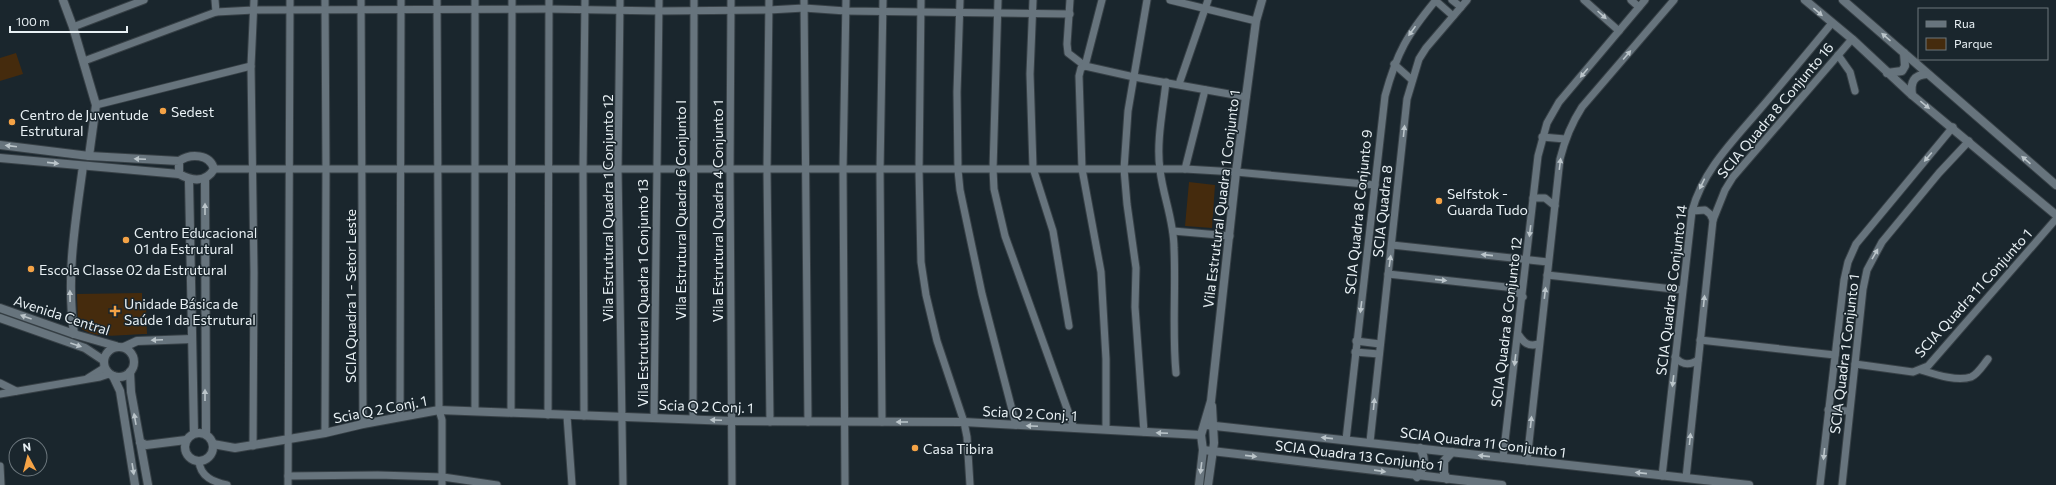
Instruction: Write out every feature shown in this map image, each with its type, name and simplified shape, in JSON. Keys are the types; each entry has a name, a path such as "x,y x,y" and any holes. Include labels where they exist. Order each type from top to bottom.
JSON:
{"street":[{"path":"63,0 84,61 96,106 89,156"},
{"path":"73,27 144,0"},
{"path":"215,0 216,12"},
{"path":"253,446 254,272 251,66 254,0"},
{"path":"288,485 290,0"},
{"path":"325,0 326,433"},
{"name":"SCIA Quadra 1 - Setor Leste","path":"361,0 363,424"},
{"path":"400,417 401,0"},
{"path":"437,0 439,410 442,420 443,481"},
{"path":"475,0 475,410"},
{"path":"511,413 512,0"},
{"path":"548,0 548,415"},
{"path":"584,416 583,169 585,0"},
{"name":"Vila Estrutural Quadra 1 Conjunto 12","path":"620,0 618,169 623,485"},
{"name":"Vila Estrutural Quadra 1 Conjunto 13","path":"654,417 659,0"},
{"name":"Vila Estrutural Quadra 6 Conjunto I","path":"693,419 694,0"},
{"name":"Vila Estrutural Quadra 4 Conjunto 1","path":"731,0 730,421 732,485"},
{"path":"769,0 767,170 770,422"},
{"path":"845,485 843,169 846,0"},
{"path":"882,422 880,170 883,0"},
{"path":"921,0 919,170 921,262 926,295 937,341 964,422 967,437 970,485"},
{"path":"960,0 957,92 958,170 960,190 982,294 1016,425"},
{"path":"998,0 993,169 994,189 1005,236 1074,428"},
{"path":"1033,0 1030,74 1032,168 1053,231 1069,326"},
{"path":"1070,0 1067,44 1068,53 1085,66 1134,77 1246,97"},
{"path":"1102,0 1085,66 1081,68 1079,76 1082,169 1101,272 1106,359 1106,429"},
{"path":"1144,432 1136,307 1136,268 1127,204 1124,169 1125,133 1147,0"},
{"path":"1170,0 1256,21"},
{"path":"1179,84 1208,0"},
{"name":"Vila Estrutural Quadra 1 Conjunto 1","path":"1208,485 1214,443 1210,425 1212,401 1236,172 1256,21 1262,0"},
{"path":"1436,0 1453,16"},
{"name":"SCIA Quadra 8 Conjunto 9","path":"1346,440 1356,341 1385,96 1394,64 1410,32 1436,0"},
{"path":"1452,0 1461,7"},
{"name":"SCIA Quadra 8","path":"1370,442 1407,99 1419,59 1426,48 1467,0"},
{"path":"1584,0 1619,31"},
{"path":"1631,0 1639,7"},
{"name":"SCIA Quadra 8 Conjunto 12","path":"1503,458 1523,297 1538,156 1542,137 1547,123 1559,102 1645,0"},
{"path":"1527,461 1560,159 1565,139 1571,125 1582,108 1674,0"},
{"path":"1805,0 1832,24"},
{"path":"1843,0 2056,185"},
{"path":"84,61 216,12 254,10 475,11 584,9 731,11 769,10 804,4 846,11 921,11 1033,15 1070,14"},
{"path":"804,4 808,422"},
{"name":"SCIA Quadra 8 Conjunto 16","path":"1832,24 1852,39 1912,95 1953,127 2056,215"},
{"name":"SCIA Quadra 8 Conjunto 14","path":"1662,476 1682,290 1692,211 1696,198 1705,178 1721,154 1832,24"},
{"name":"SCIA Quadra 8 Conjunto 16","path":"1686,478 1713,220 1724,190 1733,177 1852,39"},
{"path":"1887,73 1902,71 1905,66 1904,53"},
{"path":"1838,55 1850,72 1855,91"},
{"path":"1394,64 1412,80"},
{"path":"96,106 251,66"},
{"path":"1912,95 1912,81 1916,76 1927,74"},
{"path":"1166,82 1159,144 1160,169 1173,231 1173,336 1176,373"},
{"path":"1185,169 1205,90"},
{"path":"1820,485 1844,280 1848,262 1856,244 1953,127"},
{"path":"1542,137 1565,139"},
{"name":"SCIA Quadra 1 Conjunto 1","path":"1842,485 1863,289 1867,270 1874,254 1968,141"},
{"path":"0,145 89,156 179,161 190,157 202,157 213,164 214,169 210,176 205,179 189,180 179,174 0,158"},
{"path":"179,161 179,174"},
{"path":"74,334 70,304 70,279 83,166"},
{"path":"214,169 1185,169 1236,172 1375,186"},
{"path":"185,444 188,457 199,461 208,458 213,448 213,444 206,434 205,179"},
{"path":"142,455 146,450 185,444 194,433 189,180"},
{"path":"1533,198 1545,198 1555,206"},
{"path":"1692,211 1705,210 1710,214 1713,220"},
{"name":"SCIA Quadra 11 Conjunto 1","path":"1855,364 1913,372 1928,366 2056,219"},
{"path":"1173,231 1230,236"},
{"path":"1392,245 1548,262"},
{"path":"1388,274 1512,288 1523,297"},
{"path":"1547,275 1682,290"},
{"name":"Avenida Central","path":"0,308 74,334 120,347"},
{"name":"Avenida Central","path":"0,318 86,348 108,370"},
{"path":"1518,334 1526,344 1532,346 1539,344"},
{"path":"135,485 120,391 108,370 105,354 137,341 192,339"},
{"path":"1700,340 1835,355"},
{"path":"1356,341 1380,344"},
{"path":"120,347 134,358 134,365 130,372 131,392 148,485"},
{"path":"1355,352 1379,354"},
{"path":"1675,357 1680,362 1686,364 1692,364 1698,360"},
{"path":"1920,370 1961,378 1970,377 1976,373 1988,359"},
{"path":"108,370 120,377 130,372"},
{"path":"0,394 86,379 108,370"},
{"path":"0,383 16,391"},
{"name":"Scia Q 2 Conj. 1","path":"213,444 235,448 253,446 439,410 475,410 567,416 621,416 770,422 964,422 1201,435"},
{"path":"1828,410 1849,411"},
{"path":"567,416 572,485"},
{"path":"1199,485 1203,450 1201,435 1210,425"},
{"name":"SCIA Quadra 11 Conjunto 1","path":"1210,425 1370,442 1728,484 1749,485"},
{"path":"194,433 206,434"},
{"path":"140,442 146,446 185,444"},
{"path":"1417,476 1423,469 1425,461 1420,448"},
{"name":"SCIA Quadra 13 Conjunto 1","path":"1203,450 1502,485"},
{"path":"1447,479 1444,474 1444,461 1452,452"},
{"path":"199,461 200,468 206,476 216,482 228,485"},
{"path":"0,466 1,485"},
{"path":"288,476 378,475 497,485"}],"green space":[{"path":"16,53 23,74 0,81 0,58"},
{"path":"1189,182 1215,185 1212,228 1185,226"},
{"name":"Unidade Básica de Saúde 1 da Estrutural","path":"142,293 142,306 146,306 147,334 111,336 92,334 84,331 78,326 77,294"}],"place":[{"name":"Sedest","path":"163,111"},
{"name":"Centro de Juventude Estrutural","path":"12,122"},
{"name":"Selfstok - Guarda Tudo","path":"1439,201"},
{"name":"Centro Educacional 01 da Estrutural","path":"126,240"},
{"name":"Escola Classe 02 da Estrutural","path":"31,269"},
{"name":"Unidade Básica de Saúde 1 da Estrutural","path":"115,311"},
{"name":"Casa Tibira","path":"915,448"}]}
